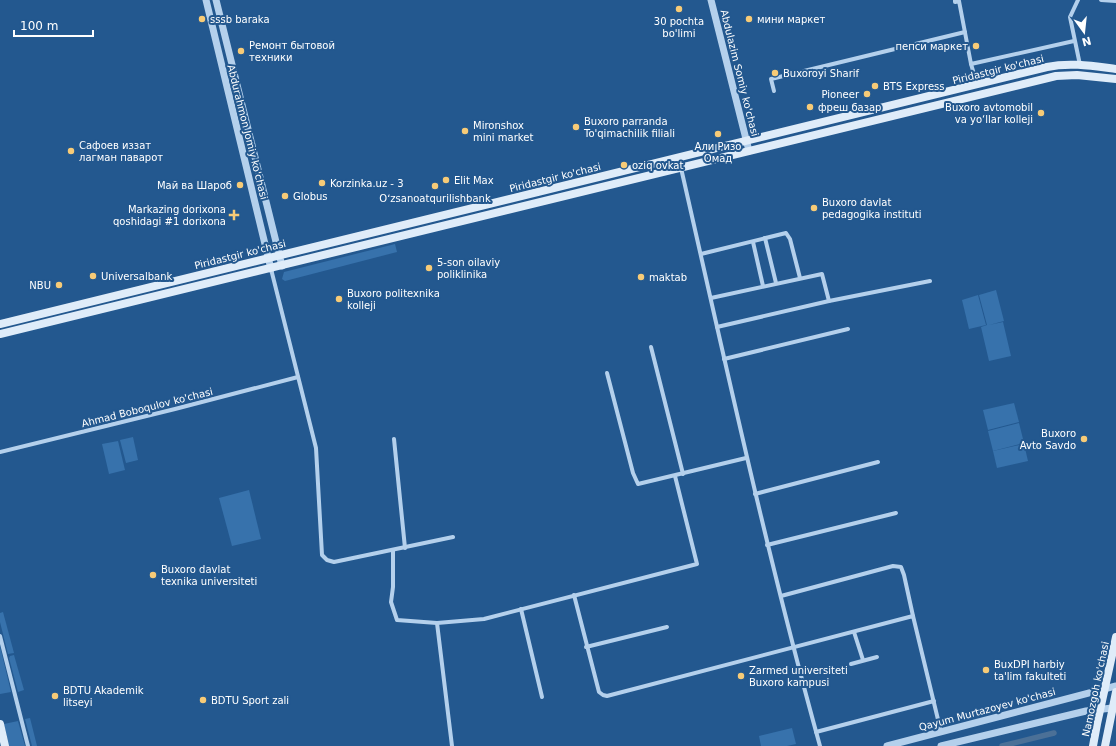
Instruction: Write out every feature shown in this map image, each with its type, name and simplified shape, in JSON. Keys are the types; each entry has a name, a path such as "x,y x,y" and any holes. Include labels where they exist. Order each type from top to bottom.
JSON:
{"main road":[{"name":"Piridastgir ko'chasi","path":"0,324 682,158 746,140 1055,65 1080,65 1116,69"},
{"name":"Piridastgir ko'chasi","path":"0,334 1056,76 1077,75 1116,79"},
{"name":"Namozgoh ko'chasi","path":"1093,746 1116,636"},
{"name":"Namozgoh ko'chasi","path":"1105,746 1116,692"},
{"path":"0,724 5,746"}],"street":[{"name":"Abdurahmon Jomiy ko'chasi","path":"206,0 271,268"},
{"name":"Abdurahmon Jomiy ko'chasi","path":"216,0 282,266"},
{"name":"Abdulazim Somiy ko'chasi","path":"712,0 748,151"},
{"path":"955,0 955,2 959,1 971,64 977,84"},
{"path":"1078,0 1070,17 1080,65"},
{"path":"1101,0 1116,1"},
{"path":"774,91 771,79 965,32"},
{"path":"971,64 1074,41"},
{"path":"681,168 746,458 767,545 820,746"},
{"path":"701,254 786,233 789,236 800,278"},
{"path":"765,238 776,283"},
{"path":"752,242 763,286"},
{"path":"271,268 316,448 322,555 327,560 334,562 453,537"},
{"path":"711,298 822,274 829,301"},
{"path":"717,327 829,301 930,281"},
{"path":"724,359 848,329"},
{"path":"651,348 683,474"},
{"path":"607,373 633,473 638,484 746,458"},
{"name":"Ahmad Boboqulov ko'chasi","path":"0,452 144,417 298,377"},
{"path":"394,439 404,548"},
{"path":"755,494 878,462"},
{"path":"393,550 391,602 397,620 437,623 484,618 697,564 675,476"},
{"path":"767,545 896,513"},
{"path":"781,596 893,566 900,567 904,575 941,732"},
{"path":"574,595 599,692 607,696 913,616"},
{"path":"521,609 542,697"},
{"path":"437,623 452,746"},
{"path":"586,646 667,627"},
{"path":"854,632 863,660"},
{"path":"0,636 28,746"},
{"path":"851,664 877,657"},
{"name":"Qayum Murtazoyev ko'chasi","path":"887,746 1116,686"},
{"path":"816,732 934,701"},
{"path":"941,746 1086,711 1112,708"}],"shaded area":[{"path":"395,244 397,252 285,281 282,279 284,272"},
{"path":"996,290 1004,321 989,325 1003,322 1011,356 989,361 981,327 987,325 979,295"},
{"path":"978,295 986,325 969,329 962,300"},
{"path":"1014,403 1019,422 988,430 983,410"},
{"path":"1019,423 1024,443 993,451 988,431"},
{"path":"133,437 138,460 126,463 120,440"},
{"path":"118,441 125,470 109,474 102,444"},
{"path":"1024,444 1028,461 997,468 993,451"},
{"path":"249,490 261,539 232,546 219,498"},
{"path":"3,612 14,653 8,654 0,622 0,613"},
{"path":"0,646 11,692 0,694"},
{"path":"14,655 24,690 18,692 9,658 10,656"},
{"path":"30,718 37,746 32,746 25,719"},
{"path":"18,721 25,746 9,746 4,724"},
{"path":"792,728 796,744 787,746 761,746 759,736"}],"waterway":[{"path":"1002,746 1054,733"}],"place":[{"name":"30 pochta bo'limi","path":"679,9"},
{"name":"sssb baraka","path":"202,19"},
{"name":"мини маркет","path":"749,19"},
{"name":"пепси маркет","path":"976,46"},
{"name":"Ремонт бытовой техники","path":"241,51"},
{"name":"Buxoroyi Sharif","path":"775,73"},
{"name":"BTS Express","path":"875,86"},
{"name":"Pioneer","path":"867,94"},
{"name":"фреш базар","path":"810,107"},
{"name":"Buxoro avtomobil va yo‘llar kolleji","path":"1041,113"},
{"name":"Buxoro parranda To'qimachilik filiali","path":"576,127"},
{"name":"Mironshox mini market","path":"465,131"},
{"name":"Али Ризо Омад","path":"718,134"},
{"name":"Сафоев иззат лагман паварот","path":"71,151"},
{"name":"oziq ovkat","path":"624,165"},
{"name":"Elit Max","path":"446,180"},
{"name":"Korzinka.uz - 3","path":"322,183"},
{"name":"Май ва Шароб","path":"240,185"},
{"name":"Oʻzsanoatqurilishbank","path":"435,186"},
{"name":"Globus","path":"285,196"},
{"name":"Buxoro davlat pedagogika instituti","path":"814,208"},
{"name":"Markazing dorixona qoshidagi #1 dorixona","path":"234,215"},
{"name":"5-son oilaviy poliklinika","path":"429,268"},
{"name":"Universalbank","path":"93,276"},
{"name":"maktab","path":"641,277"},
{"name":"NBU","path":"59,285"},
{"name":"Buxoro politexnika kolleji","path":"339,299"},
{"name":"Buxoro Avto Savdo","path":"1084,439"},
{"name":"Buxoro davlat texnika universiteti","path":"153,575"},
{"name":"BuxDPI harbiy ta'lim fakulteti","path":"986,670"},
{"name":"Zarmed universiteti Buxoro kampusi","path":"741,676"},
{"name":"BDTU Akademik litseyi","path":"55,696"},
{"name":"BDTU Sport zali","path":"203,700"}]}
